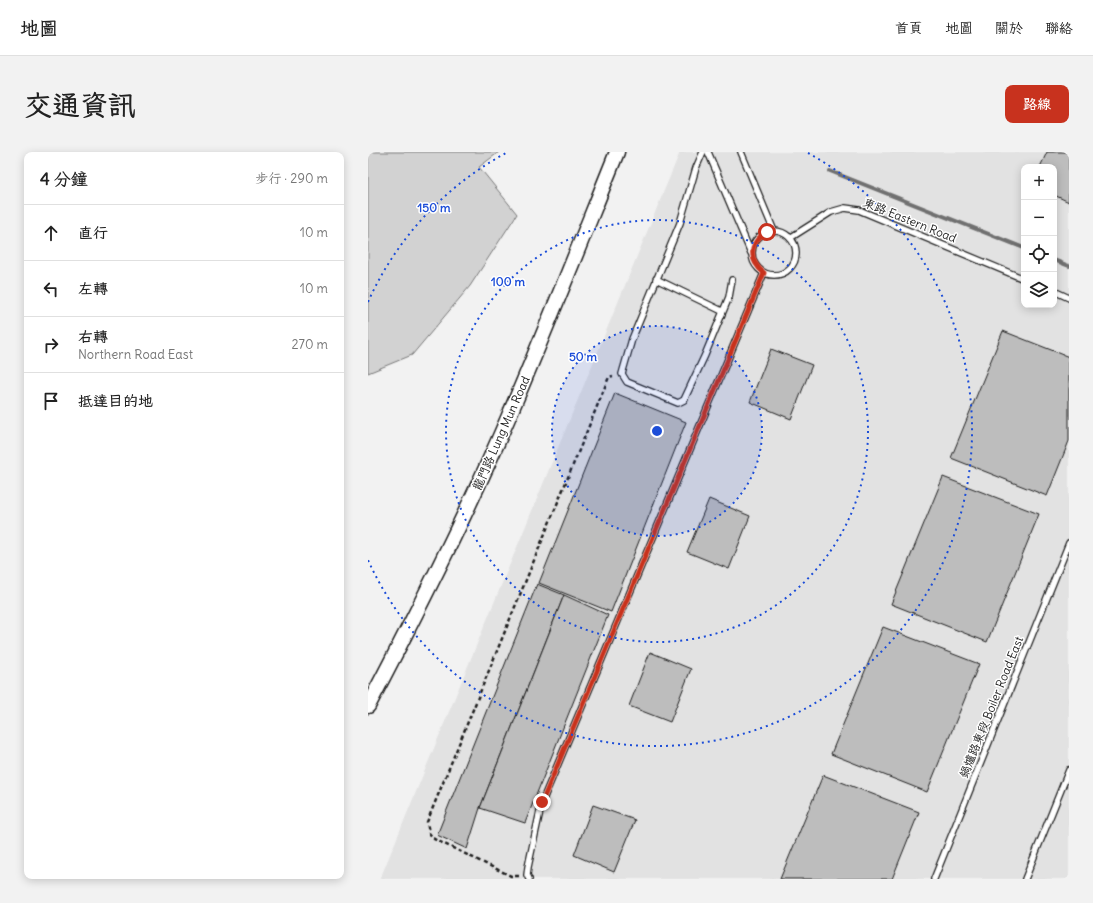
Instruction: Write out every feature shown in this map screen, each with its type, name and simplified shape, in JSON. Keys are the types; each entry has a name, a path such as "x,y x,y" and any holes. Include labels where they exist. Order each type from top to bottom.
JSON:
{"street":[{"name":"龍門路 Lung Mun Road","path":"368,706 432,582 508,418 617,152"}],"lane":[{"path":"703,152 696,168 680,223 632,339 622,374 627,382 678,403 684,400 705,355 729,297 732,280"},
{"path":"708,152 754,262 758,268 764,273 770,275 784,273 794,264 796,250 794,243 790,238 785,234 774,231 767,232 756,241 752,255"},
{"path":"741,152 774,231"},
{"name":"東路 Eastern Road","path":"790,238 831,212 845,208 859,210 1021,278"},
{"path":"528,877 542,802 764,273"},
{"path":"656,279 722,311"},
{"path":"1057,292 1069,298"},
{"name":"鍋爐路東段 Boiler Road East","path":"934,879 1069,543"},
{"path":"1025,879 1069,770"}],"path":[{"path":"528,877 511,876 434,839 429,833 427,822 609,377 622,374"}],"shaded area":[{"path":"368,152 499,152 479,167 517,214 470,286 412,355 368,373"},
{"path":"680,152 1069,152 1069,879 380,879"}],"building":[{"path":"1047,152 1069,152 1069,202 1057,196 1057,164 1041,164"},
{"path":"1003,331 1069,357 1069,441 1047,496 951,458"},
{"path":"771,349 812,365 791,419 750,402"},
{"path":"615,393 686,422 611,612 539,583"},
{"path":"943,477 1039,514 987,642 891,604"},
{"path":"709,499 750,516 729,569 687,552"},
{"path":"537,584 564,595 480,808 467,849 437,835"},
{"path":"564,595 608,615 525,823 480,808"},
{"path":"883,627 979,664 927,792 831,754"},
{"path":"650,652 691,669 670,722 629,706"},
{"path":"823,775 919,812 892,879 780,879"},
{"path":"593,805 635,820 614,872 574,855"}],"waterway":[{"path":"830,171 1021,247"},
{"path":"1057,261 1069,266"}],"route":[{"path":"542,802 764,273 754,262 752,255 756,241 767,232"}]}
